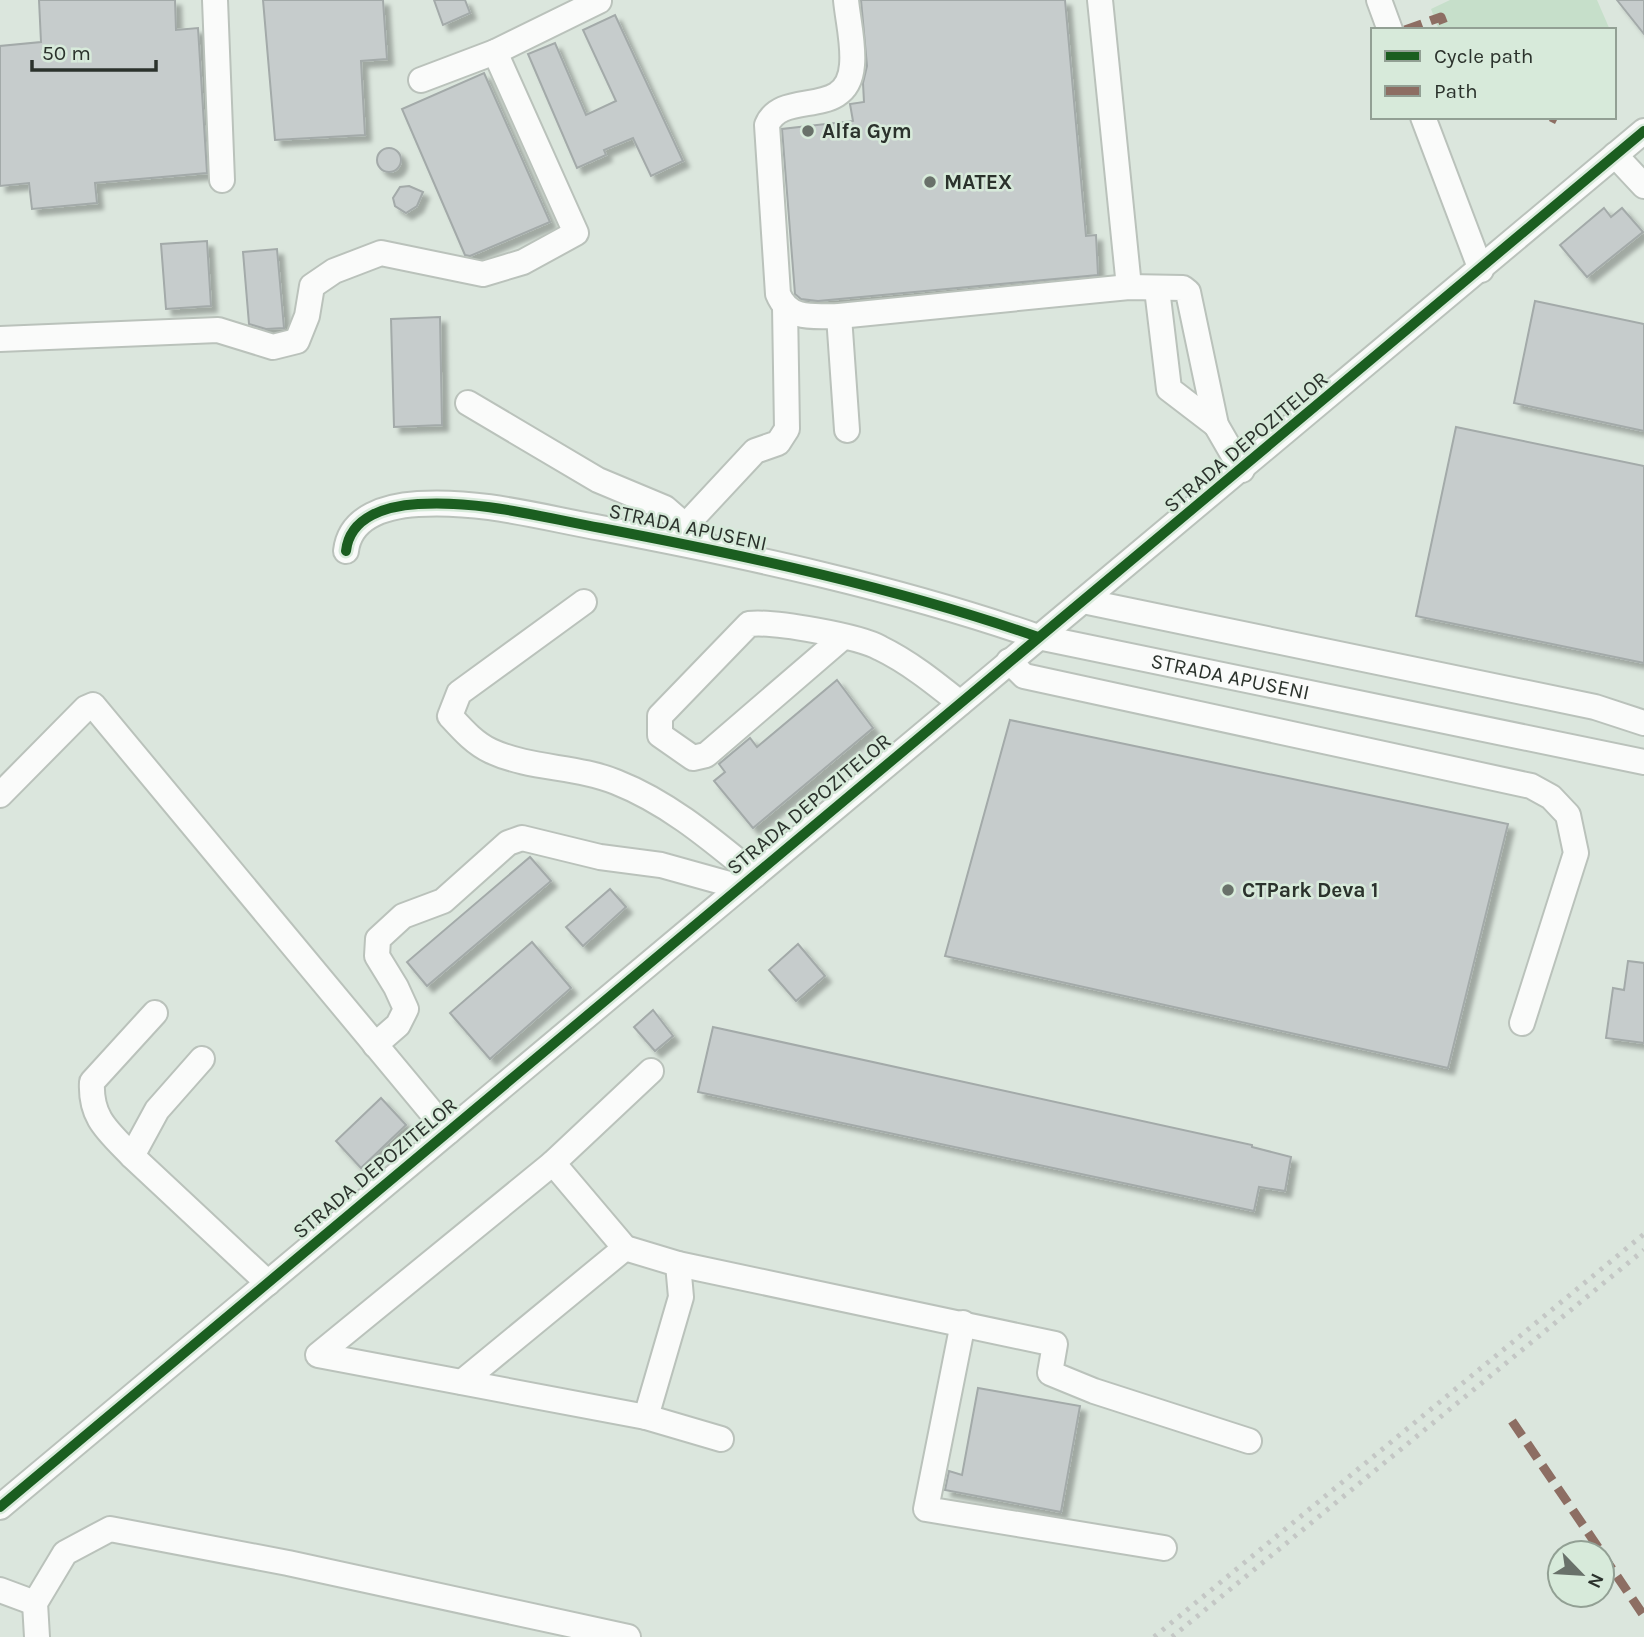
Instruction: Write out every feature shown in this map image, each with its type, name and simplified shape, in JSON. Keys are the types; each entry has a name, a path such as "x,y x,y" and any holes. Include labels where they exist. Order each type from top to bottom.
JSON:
{"street":[{"path":"215,0 222,180"},
{"path":"687,524 755,452 778,443 787,429 785,307 778,294 767,125 773,115 782,108 829,100 844,87 853,64 846,0"},
{"path":"1100,0 1129,287"},
{"path":"1379,0 1389,28"},
{"path":"421,80 495,52 599,1"},
{"path":"0,339 218,330 273,347 297,341 307,316 312,286 334,271 381,253 483,274 523,262 576,233 495,52"},
{"path":"1424,119 1481,270"},
{"name":"STRADA DEPOZITELOR","path":"0,1507 1644,131"},
{"path":"1615,155 1644,186"},
{"path":"785,307 799,316 839,316 1129,287 1183,288 1188,292 1216,425 1242,470"},
{"path":"1157,289 1169,389 1216,425"},
{"path":"839,316 847,430"},
{"path":"468,403 598,480 665,508 687,524 712,549"},
{"name":"STRADA APUSENI","path":"346,551 353,528 374,513 399,506 440,503 491,506 712,549 978,616 1038,637 1644,762"},
{"path":"1083,601 1595,707 1644,723"},
{"path":"584,602 459,692 450,716 471,738 491,751 614,781 643,794 689,821 748,881"},
{"path":"842,638 706,755 693,758 660,735 660,716 749,624 767,622 842,638 878,646 921,673 960,703"},
{"path":"1009,662 1024,676 1531,786 1551,797 1568,815 1576,853 1522,1023"},
{"path":"0,795 86,708 93,705 447,1132"},
{"path":"375,1045 398,1025 406,1009 397,986 377,956 378,939 403,916 443,901 508,843 522,838 600,856 748,881"},
{"path":"155,1013 92,1082 91,1104 107,1131 268,1283"},
{"path":"132,1156 157,1110 202,1059"},
{"path":"651,1070 553,1163 318,1355 646,1417 721,1439"},
{"path":"553,1163 625,1248 678,1264 1055,1344 1051,1373 1094,1391 1248,1441"},
{"path":"462,1382 625,1248"},
{"path":"646,1417 681,1297 678,1264"},
{"path":"963,1323 926,1509 1164,1548"},
{"path":"37,1637 36,1603 65,1553 110,1529 302,1566 628,1637"},
{"path":"0,1590 36,1603"}],"green space":[{"path":"1450,0 1597,0 1609,28 1438,28 1431,9"}],"building":[{"path":"39,0 175,0 176,30 198,28 207,173 95,183 97,203 32,209 29,183 0,186 0,46 41,42"},
{"path":"263,0 383,0 387,59 361,61 365,135 275,140"},
{"path":"434,0 465,0 470,13 443,25"},
{"name":"MATEX","path":"861,0 1065,0 1086,236 1096,235 1098,275 818,301 801,299 795,294 782,129 853,121 850,104 864,102 863,83 867,66"},
{"path":"1617,0 1644,0 1644,34"},
{"path":"615,15 683,161 651,176 633,138 604,150 606,155 577,168 528,54 555,43 586,115 616,101 583,30"},
{"path":"484,73 550,222 470,256 465,255 402,109"},
{"path":"389,148 397,152 401,160 397,168 389,172 381,168 377,160 381,152"},
{"path":"409,186 423,192 417,206 406,213 395,206 393,198 400,187"},
{"path":"1604,208 1611,217 1622,208 1643,232 1587,277 1560,245"},
{"path":"207,241 211,306 166,309 161,244"},
{"path":"277,249 284,328 266,329 249,324 243,252"},
{"path":"1535,301 1644,324 1644,431 1514,403"},
{"path":"440,317 442,425 394,427 391,319"},
{"path":"1456,427 1644,466 1644,663 1416,616"},
{"path":"837,680 873,728 753,828 714,781 725,772 719,764 750,738 757,747"},
{"name":"CTPark Deva 1","path":"1010,720 1508,824 1448,1068 945,956"},
{"path":"530,857 551,881 427,986 407,962"},
{"path":"610,889 626,907 583,946 566,927"},
{"path":"532,942 571,988 490,1059 450,1013"},
{"path":"798,944 825,976 796,1001 769,970"},
{"path":"1628,961 1644,963 1644,1043 1606,1038 1613,988 1624,990"},
{"path":"653,1010 673,1036 655,1051 634,1027"},
{"path":"713,1027 1252,1145 1291,1157 1285,1191 1259,1187 1254,1211 698,1092"},
{"path":"381,1098 406,1125 361,1168 336,1141"},
{"path":"978,1388 1080,1406 1061,1512 945,1490 949,1471 962,1475"}],"railway":[{"path":"1154,1637 1644,1234"},
{"path":"1172,1637 1644,1250"}],"marked path":[{"path":"1411,28 1441,17 1445,28"},
{"path":"1512,1421 1592,1539"},
{"path":"1616,1575 1644,1616"}],"cycle path":[{"path":"0,1507 1644,131"},
{"path":"346,551 349,539 362,521 394,507 441,503 488,507 767,562 877,588 1038,637"}],"place":[{"name":"Alfa Gym","path":"808,131"},
{"name":"MATEX","path":"930,182"},
{"name":"CTPark Deva 1","path":"1228,890"}]}
